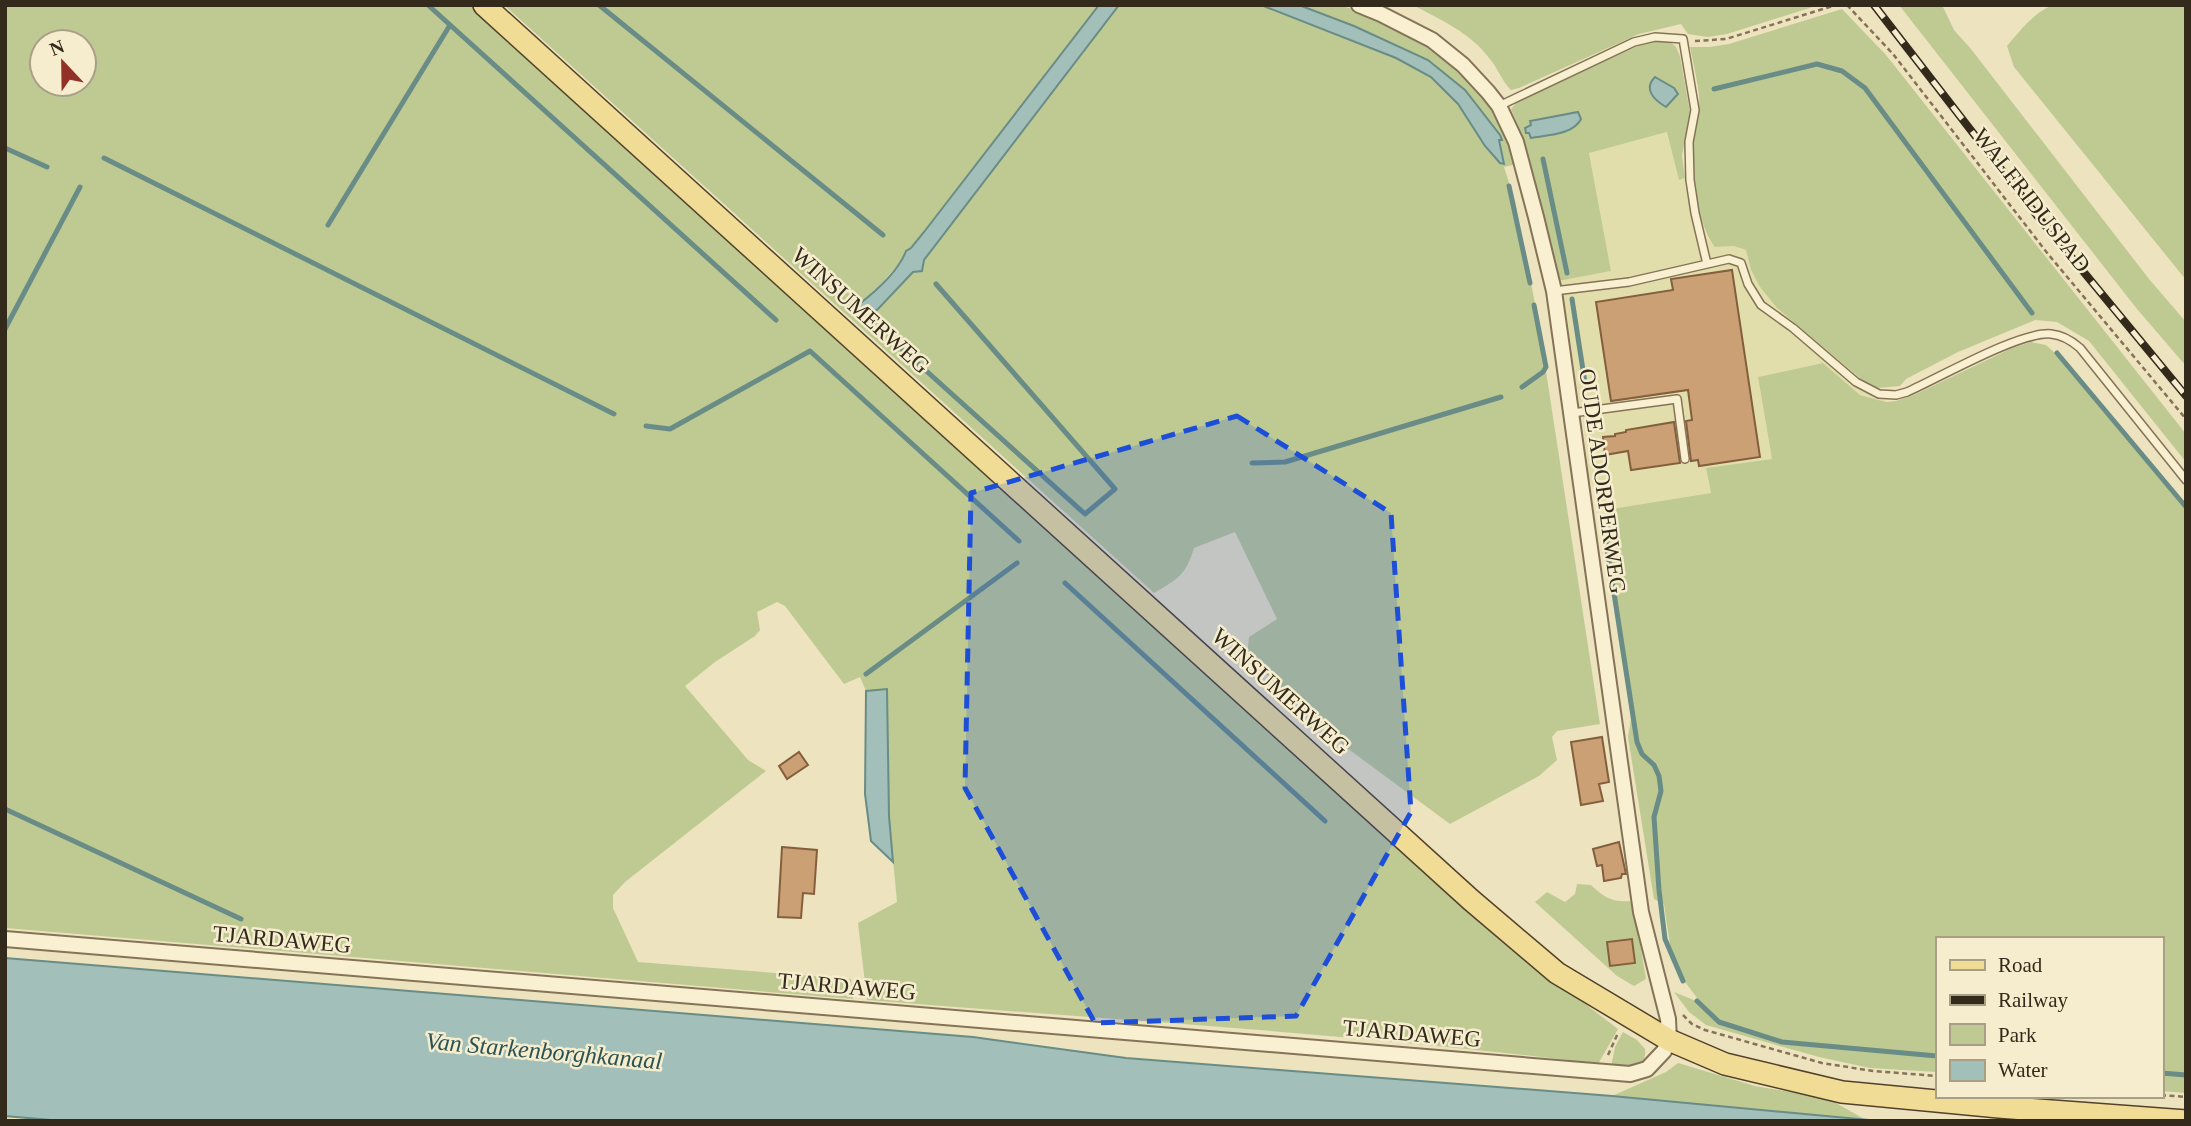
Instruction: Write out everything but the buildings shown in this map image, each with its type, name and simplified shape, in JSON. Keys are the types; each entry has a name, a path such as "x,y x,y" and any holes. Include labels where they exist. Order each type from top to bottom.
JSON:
{"main road":[{"name":"WINSUMERWEG","path":"484,5 1472,900 1557,973 1669,1040 1725,1064 1842,1091 1999,1107 2186,1121"}],"street":[{"name":"OUDE ADORPERWEG","path":"1359,5 1440,46 1476,79 1499,106 1516,142 1554,291 1641,912 1668,1019 1669,1040"},
{"name":"TJARDAWEG","path":"5,939 1630,1074 1654,1064 1669,1040"}],"lane":[{"path":"1499,106 1634,42 1655,37 1683,39 1695,110 1689,142 1690,180 1707,264"},
{"path":"1554,291 1629,282 1730,259 1741,263 1748,284 1761,305 1793,328 1856,382 1879,394 1896,395 1907,392 2031,335 2062,336 2080,348 2186,480"},
{"path":"1570,414 1677,398 1685,459"}],"path":[{"path":"1683,39 1698,42 1726,39 1836,5"},
{"name":"WALFRIDUSPAD","path":"1847,5 1893,54 2048,254 2186,419"},
{"path":"1661,992 1673,998 1682,1014 1692,1024 1744,1043 1822,1063 1873,1071 1936,1076"},
{"path":"2163,1095 2186,1097"}],"highlighted area":[{"path":"1237,416 1391,513 1411,812 1296,1016 1095,1023 965,788 971,493"}],"shaded area":[{"path":"1668,132 1679,179 1685,178 1698,201 1707,238 1715,247 1734,246 1746,250 1751,270 1760,287 1777,307 1867,384 1878,388 1886,402 1860,395 1823,363 1758,377 1772,459 1706,468 1711,493 1605,510 1589,480 1583,421 1558,281 1611,271 1589,152"}],"green space":[{"path":"5,5 470,5 1495,935 1618,1029 1598,1064 1324,1035 867,1000 858,923 897,902 889,816 886,689 866,691 860,677 844,684 785,606 777,602 757,612 760,630 755,636 685,686 748,760 766,771 625,882 613,895 613,908 638,962 851,979 853,999 5,928"},
{"path":"504,5 1099,5 903,259 874,292 858,305 868,316 878,309 913,271 922,271 923,260 1119,5 1261,5 1396,58 1431,77 1458,104 1485,146 1504,164 1500,135 1465,90 1354,26 1299,5 1337,5 1365,13 1409,33 1429,46 1466,77 1482,95 1503,127 1517,164 1504,167 1515,201 1538,319 1600,724 1557,731 1552,737 1557,760 1539,776 1450,824 1347,748 1247,656 1249,637 1277,619 1235,532 1194,548 1180,575 1154,593"},
{"path":"1413,5 1819,5 1727,34 1708,37 1688,34 1681,24 1639,34 1511,90 1482,49 1473,41 1454,27"},
{"path":"1899,5 1942,5 1954,30 2149,279 2186,322 2186,366 2137,309"},
{"path":"2054,5 2186,5 2186,280 2014,67 2007,46 2034,16"},
{"path":"1842,9 1886,55 2186,434 2186,462 2089,341 2057,322 2035,320 1958,352 1906,379 1900,386 1878,388 1867,384 1777,308 1760,287 1751,270 1746,250 1734,246 1715,247 1704,226 1694,182 1692,154 1699,95 1690,47 1729,44"},
{"path":"1649,41 1669,41 1680,56 1690,112 1682,156 1685,178 1679,180 1667,132 1589,153 1611,271 1558,281 1524,139 1511,109 1520,99"},
{"path":"2031,342 2046,345 2055,353 2186,507 2186,1093 2163,1091 2163,937 1936,937 1936,1072 1870,1068 1819,1057 1706,1025 1689,1012 1674,992 1701,1003 1679,974 1670,945 1664,904 1654,899 1628,737 1632,713 1605,510 1711,493 1706,468 1772,459 1758,377 1823,363 1860,395 1886,402 1896,401"},
{"path":"1577,884 1591,885 1614,900 1633,901 1646,979 1634,986 1617,976 1535,902 1547,892 1565,902 1575,894"},
{"path":"1623,1032 1637,1040 1645,1049 1645,1056 1635,1067 1611,1067 1615,1047"},
{"path":"1678,1063 1755,1086 1827,1098 1866,1120 1612,1096 1666,1072"}],"water":[{"path":"1099,5 1119,5 924,260 922,271 913,272 868,316 858,305 892,274 906,251 924,232"},
{"path":"1261,5 1299,5 1354,26 1428,60 1465,90 1500,135 1504,164 1485,146 1458,104 1431,77 1396,58"},
{"path":"1655,77 1674,88 1678,94 1666,107 1654,98 1650,90"},
{"path":"1578,112 1581,119 1566,131 1531,138 1529,133 1526,133 1525,128 1531,125 1530,121"},
{"path":"887,689 889,816 893,862 871,841 865,794 866,691"},
{"name":"Van Starkenborghkanaal","path":"5,958 973,1037 1126,1058 1612,1096 1880,1121 62,1121 5,1116"}],"waterway":[{"path":"428,5 776,320"},
{"path":"599,5 883,235"},
{"path":"328,225 450,25"},
{"path":"1714,89 1817,64 1842,71 1865,88 2032,313"},
{"path":"5,148 47,167"},
{"path":"104,158 614,414"},
{"path":"1543,159 1567,273"},
{"path":"1509,186 1530,283"},
{"path":"5,329 80,187"},
{"path":"892,340 1085,514 1115,489 936,284"},
{"path":"1572,299 1585,383"},
{"path":"1522,387 1546,367 1534,305"},
{"path":"646,426 670,429 810,351 1019,541"},
{"path":"2057,353 2186,507"},
{"path":"1252,463 1285,462 1501,397"},
{"path":"1605,535 1637,742 1642,754 1654,765 1659,776 1661,791 1654,817 1659,890 1665,939 1683,981"},
{"path":"866,674 1017,563"},
{"path":"1065,583 1325,821"},
{"path":"5,809 241,919"},
{"path":"1697,1001 1719,1022 1782,1042 1936,1056"},
{"path":"2163,1073 2186,1075"}],"railway":[{"path":"1874,5 2035,213 2186,396"}]}
